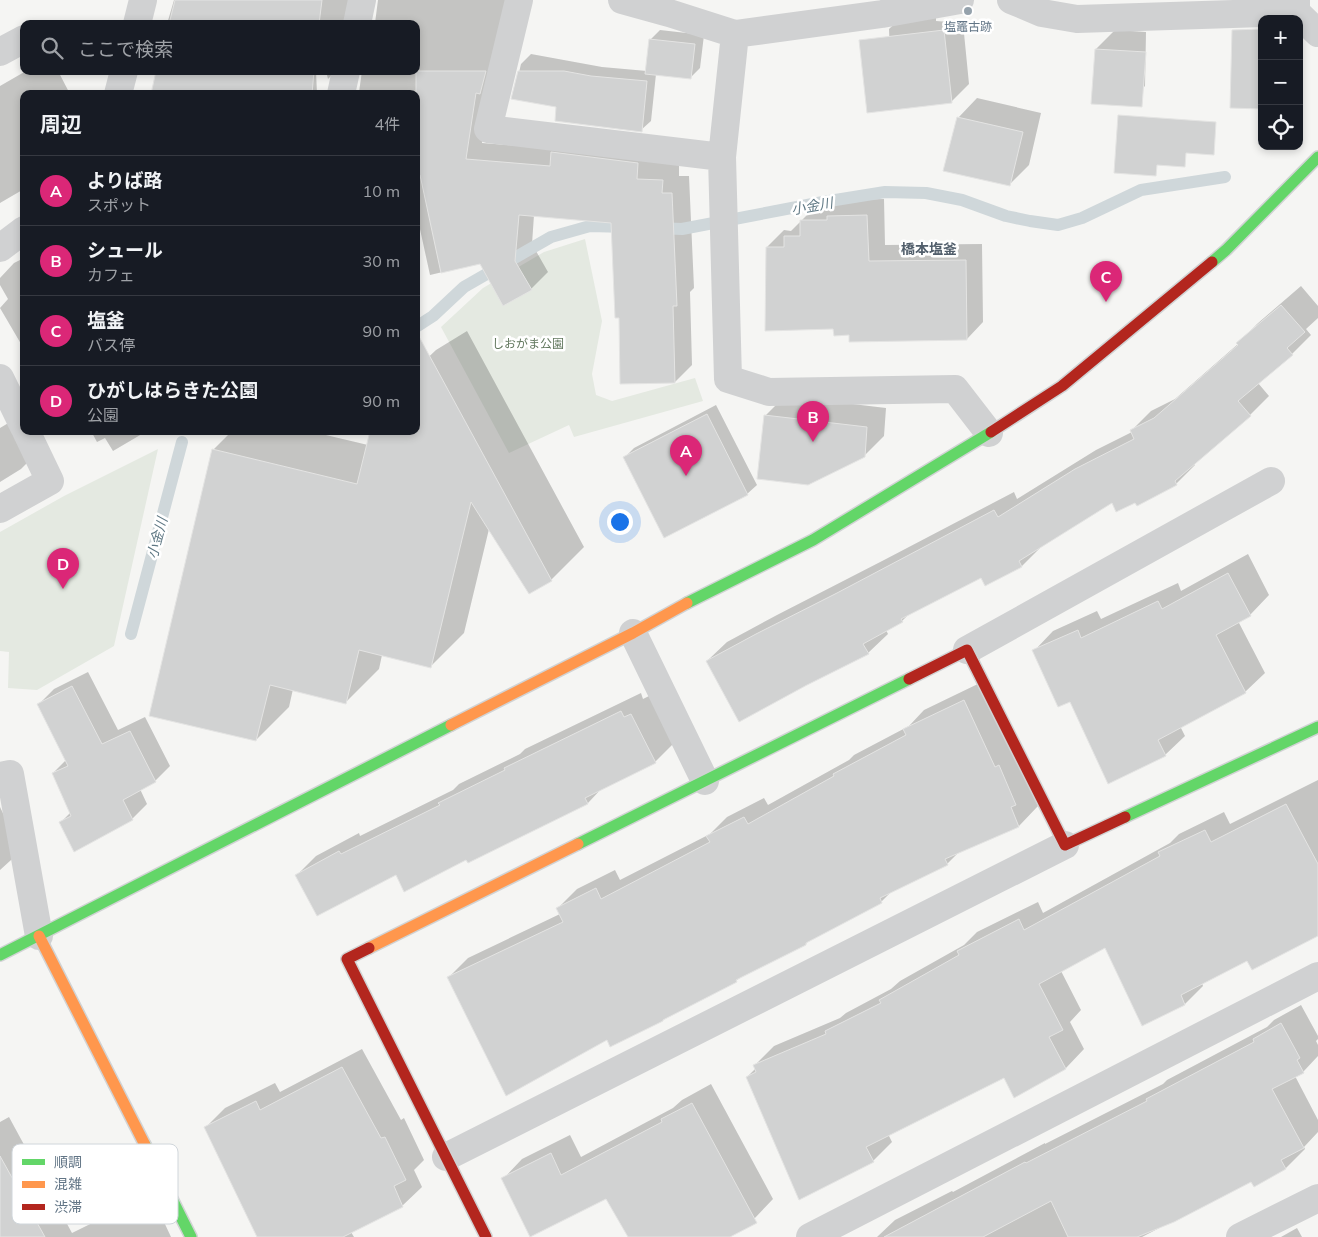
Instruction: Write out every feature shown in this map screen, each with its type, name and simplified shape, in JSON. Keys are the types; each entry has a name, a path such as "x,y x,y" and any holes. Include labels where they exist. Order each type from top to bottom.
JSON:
{"street":[{"path":"138,20 143,0"},
{"path":"358,20 362,0"},
{"path":"518,0 488,129 722,157"},
{"path":"622,0 668,7 735,34 880,7 960,0"},
{"path":"1011,0 1042,13 1077,19 1296,6 1318,32"},
{"path":"735,34 722,157 728,379 769,392 955,389 988,433"},
{"path":"0,52 20,41"},
{"path":"119,90 123,75"},
{"path":"342,90 345,75"},
{"path":"0,955 813,540 1062,386 1226,250 1318,157"},
{"path":"0,248 20,233"},
{"path":"0,378 20,419"},
{"path":"0,509 50,481 28,435"},
{"path":"486,1237 347,959 967,650 1271,481"},
{"path":"633,633 705,781"},
{"path":"967,650 1065,845"},
{"path":"446,1158 1065,845 1318,727"},
{"path":"0,776 10,774 39,936 144,1144"},
{"path":"810,1237 1318,976"},
{"path":"1240,1237 1318,1198"},
{"path":"178,1211 191,1237"}],"green space":[{"name":"しおがま公園","path":"585,239 602,321 592,374 596,395 612,401 695,378 703,401 574,437 569,425 509,453 441,327 483,288 544,252"},
{"path":"158,449 114,646 37,690 8,688 9,652 0,651 0,532 64,496"}],"building":[{"path":"175,0 322,0 320,20 170,20"},
{"path":"1258,29 1258,109 1230,108 1232,30"},
{"path":"944,30 952,103 867,113 859,40"},
{"path":"649,39 695,44 691,79 645,74"},
{"path":"1095,49 1146,52 1142,107 1091,104"},
{"path":"420,71 486,71 480,94 476,93 466,159 550,166 551,152 638,163 637,179 663,180 662,193 672,193 677,306 673,306 675,383 620,384 619,318 615,318 611,223 519,215 515,261 532,290 503,306 480,264 441,273 420,175 420,90 416,90 416,75 420,75"},
{"path":"518,71 564,71 591,76 647,81 642,132 555,121 556,107 511,99"},
{"path":"155,75 314,75 312,90 152,90"},
{"path":"1118,115 1216,122 1214,155 1186,153 1185,167 1157,165 1156,176 1114,173"},
{"path":"957,117 1023,132 1010,186 943,171"},
{"path":"867,215 869,261 966,260 967,340 849,342 849,335 834,336 833,329 765,331 766,247 784,247 784,236 800,236 800,220 827,220 827,216"},
{"path":"1281,305 1305,332 1287,348 1293,355 1238,401 1251,416 1175,481 1177,485 1137,506 1135,503 1116,512 1112,503 1019,561 1022,567 985,586 981,578 901,619 903,622 863,644 869,654 739,722 706,661 994,510 998,517 1075,469 1134,439 1130,430 1154,418 1238,345 1236,343"},
{"path":"420,338 552,581 529,594 471,502 431,668 359,650 346,704 270,685 256,741 149,716 212,449 357,484 369,435 420,435"},
{"path":"707,414 748,495 664,538 623,457"},
{"path":"764,415 867,427 865,457 808,485 757,479"},
{"path":"1228,573 1251,616 1216,635 1246,693 1158,740 1166,756 1108,784 1070,702 1058,707 1032,650 1078,630 1081,638 1158,601 1162,609"},
{"path":"72,686 102,744 130,731 156,782 123,800 133,820 74,852 59,822 71,816 52,773 68,766 37,704"},
{"path":"964,700 995,767 999,765 1016,805 1011,807 1019,827 945,859 948,865 880,898 882,903 663,1021 610,1047 607,1040 506,1096 447,977 563,922 556,908 596,888 601,899 710,842 706,836 744,817 748,824 834,776 833,774 906,735 903,729"},
{"path":"621,711 624,717 631,714 656,763 585,798 588,804 468,863 466,860 404,892 396,875 317,916 295,875 339,851 341,854 440,805 438,803 505,770 504,768"},
{"path":"1286,804 1318,864 1318,936 1252,970 1247,961 1181,995 1185,1005 1142,1026 1105,948 1039,984 1063,1030 1049,1037 1066,1069 1014,1098 1004,1078 866,1147 874,1162 799,1200 746,1077 756,1072 753,1065 826,1034 825,1031 881,1003 879,1000 959,955 957,951 1019,919 1024,930 1160,856 1158,852 1205,830 1211,842"},
{"path":"1281,1023 1300,1058 1297,1060 1304,1073 1272,1089 1304,1148 1281,1160 1286,1169 1254,1187 1251,1182 1174,1222 1137,1237 1068,1237 1051,1201 983,1237 884,1237 1025,1162 1147,1101 1146,1099 1254,1042 1253,1039"},
{"path":"342,1067 381,1138 385,1137 406,1180 394,1186 403,1207 343,1237 257,1237 204,1127 256,1101 260,1110"},
{"path":"692,1103 757,1223 730,1237 628,1237 606,1199 530,1237 501,1178 551,1153 561,1175 662,1122 661,1119"},
{"path":"0,1156 12,1178 12,1224 38,1224 45,1237 0,1237"}],"waterway":[{"name":"小金川","path":"657,228 682,229 885,192 926,193 962,200 1006,216 1058,225 1082,218 1141,190 1225,177"},
{"name":"小金川","path":"420,324 433,316 464,287 551,237 590,226 627,227"},
{"name":"小金川","path":"131,634 182,442"}],"traffic: fast":[{"path":"1212,262 1318,157"},
{"path":"687,603 813,540 991,432"},
{"path":"578,844 909,679"},
{"path":"0,955 451,725"},
{"path":"1125,817 1318,727"},
{"path":"178,1211 191,1237"}],"traffic: slow":[{"path":"451,725 633,633 687,603"},
{"path":"369,948 578,844"},
{"path":"39,936 144,1144"}],"traffic: jam":[{"path":"991,432 1062,386 1212,262"},
{"path":"909,679 967,650 1065,845 1125,817"},
{"path":"369,948 347,959 486,1237"}],"place":[{"name":"塩竈古跡","path":"968,11"},
{"name":"塩釜","path":"1106,302"},
{"name":"シュール","path":"813,442"},
{"name":"よりば路","path":"686,476"},
{"name":"ひがしはらきた公園","path":"63,589"}],"district":[{"name":"橋本塩釜","path":"929,249"}]}
